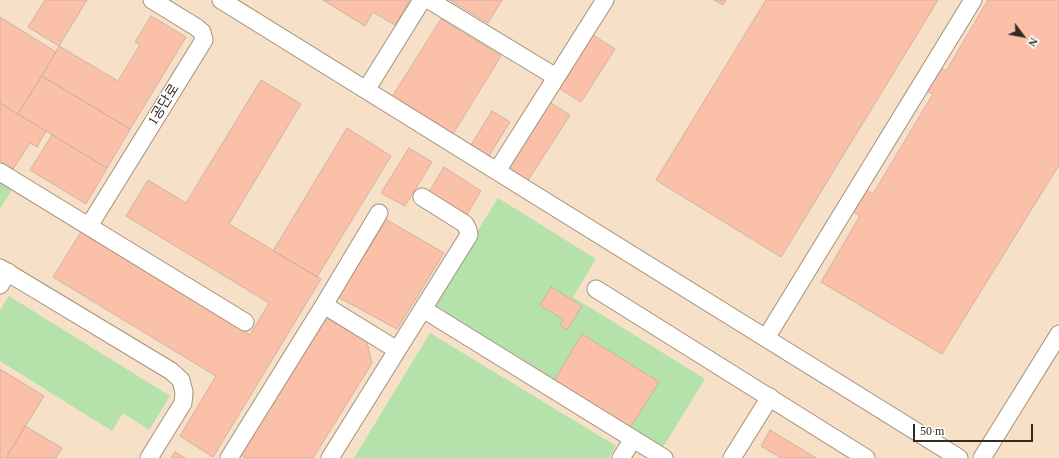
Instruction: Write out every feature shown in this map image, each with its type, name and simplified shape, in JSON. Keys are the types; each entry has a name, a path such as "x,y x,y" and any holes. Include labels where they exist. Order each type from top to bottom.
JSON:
{"street":[{"name":"1공단로","path":"89,226 204,40 202,32 196,26 152,0"},
{"path":"221,0 959,458"},
{"path":"366,90 422,0"},
{"path":"429,0 556,77"},
{"path":"497,171 605,0"},
{"path":"766,338 974,0"},
{"path":"0,172 245,322"},
{"path":"330,458 469,235 465,224 422,197"},
{"path":"229,458 380,213"},
{"path":"3,275 171,371 181,380 184,392 184,403 149,458"},
{"path":"596,289 866,458"},
{"path":"324,305 397,350"},
{"path":"423,309 664,458"},
{"path":"982,458 1059,334"},
{"path":"732,458 770,398"},
{"path":"621,458 633,439"}],"green space":[{"path":"0,183 12,190 0,209"},
{"path":"498,198 596,259 573,297 705,379 663,447 432,304"},
{"path":"9,296 170,396 149,430 123,413 112,431 0,361 0,310"},
{"path":"430,333 616,446 609,458 354,458"}],"building":[{"path":"45,0 87,0 59,46 28,27"},
{"path":"323,0 410,0 395,25 373,12 365,26"},
{"path":"450,0 502,0 488,23"},
{"path":"714,0 726,0 723,5"},
{"path":"766,0 938,0 781,257 656,180"},
{"path":"988,0 1059,0 1059,165 942,354 821,282 860,216 852,211 865,189 873,194 933,94 924,90 939,66 946,71"},
{"path":"151,16 186,37 130,129 42,76 59,46 118,81 140,45 135,42"},
{"path":"0,17 56,52 18,114 0,103"},
{"path":"441,19 501,56 451,137 390,100"},
{"path":"590,33 615,49 581,102 557,87"},
{"path":"42,76 130,129 107,168 18,114"},
{"path":"261,80 301,104 229,224 321,279 213,457 180,436 216,376 53,277 81,232 250,335 269,303 126,216 148,180 186,203"},
{"path":"546,100 570,115 527,182 503,169"},
{"path":"0,103 46,131 37,147 30,143 13,169 0,161"},
{"path":"492,111 510,122 487,159 469,148"},
{"path":"347,128 391,156 317,277 273,251"},
{"path":"52,135 107,168 86,204 30,170"},
{"path":"409,148 432,162 405,206 381,193"},
{"path":"444,167 481,191 466,216 429,192"},
{"path":"387,220 444,253 397,329 338,297"},
{"path":"551,287 582,306 567,330 560,325 564,320 540,305"},
{"path":"325,317 367,342 372,363 313,458 246,458 241,455"},
{"path":"582,334 659,382 630,428 554,381"},
{"path":"0,369 44,396 6,458 0,458"},
{"path":"25,426 62,448 56,458 6,458"},
{"path":"770,430 816,458 781,458 761,446"},
{"path":"175,452 185,458 171,458"}]}
